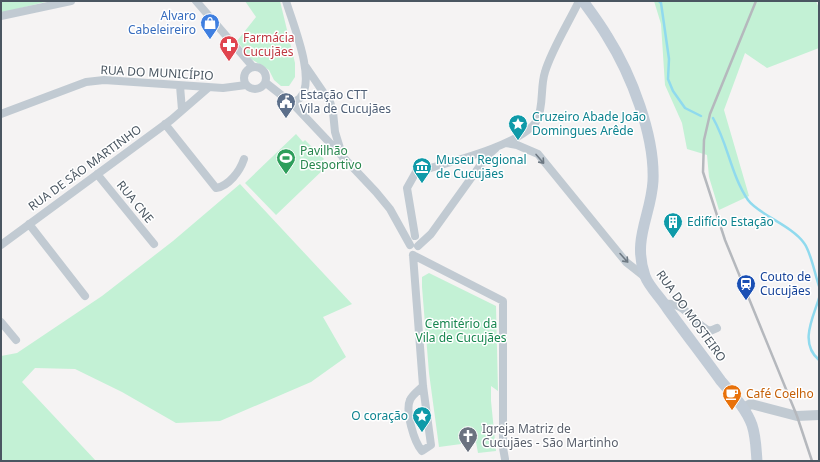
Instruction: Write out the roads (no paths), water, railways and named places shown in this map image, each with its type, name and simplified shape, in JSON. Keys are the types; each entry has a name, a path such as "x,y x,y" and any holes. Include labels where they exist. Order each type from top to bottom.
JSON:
{"main road":[{"name":"RUA DO MOSTEIRO","path":"583,1 607,36 621,62 632,87 649,142 653,166 653,183 640,239 641,257 645,277 743,408 752,424 757,461"}],"street":[{"path":"1,16 71,1"},
{"path":"196,1 253,67 264,71 266,75 266,83 257,90 246,85 244,74 253,67"},
{"path":"286,1 305,66 330,102 343,159"},
{"path":"505,459 503,448 503,301 413,255 409,252 408,248 414,246 431,234 487,156 502,144 530,128 536,120 540,111 545,72 579,1"},
{"path":"292,103 300,98 304,90 305,66"},
{"name":"RUA DO MUNICÍPIO","path":"1,114 86,82 104,80 208,88 246,85"},
{"path":"266,83 292,103 390,209 414,246"},
{"path":"180,86 182,110"},
{"name":"RUA DE SÃO MARTINHO","path":"1,245 165,124 208,88"},
{"path":"165,124 216,188 221,188 238,172 244,159"},
{"path":"415,236 407,188 416,172 502,144 538,154 626,262 645,277"},
{"name":"RUA CNE","path":"97,174 154,244"},
{"path":"29,224 85,296"},
{"path":"413,255 423,386 431,445 422,451 416,445 408,410 410,399 423,386"},
{"path":"665,304 672,303 684,308 703,328 710,331 717,328"},
{"path":"1,322 16,340"},
{"path":"743,408 751,404 797,416 819,415"}],"waterway":[{"path":"659,1 661,3 669,59 668,79 673,91 685,108 701,116"},
{"path":"713,118 737,180 748,200 760,211 791,231 804,243 811,258 819,286"},
{"path":"819,298 809,330 810,346 813,353 819,360"}],"railway":[{"path":"756,1 710,114 704,140 703,172 725,240 797,416 812,461"}],"place":[{"name":"Alvaro Cabeleireiro","path":"210,40"},
{"name":"Farmácia Cucujães","path":"229,62"},
{"name":"Estação CTT Vila de Cucujães","path":"286,119"},
{"name":"Cruzeiro Abade João Domingues Arêde","path":"518,141"},
{"name":"Pavilhão Desportivo","path":"286,175"},
{"name":"Museu Regional de Cucujães","path":"422,184"},
{"name":"Edifício Estação","path":"673,239"},
{"name":"Couto de Cucujães","path":"746,301"},
{"name":"Café Coelho","path":"732,411"},
{"name":"O coração","path":"422,433"},
{"name":"Igreja Matriz de Cucujães - São Martinho","path":"468,453"}],"park label":[{"name":"Cemitério da Vila de Cucujães","path":"461,331"}]}
